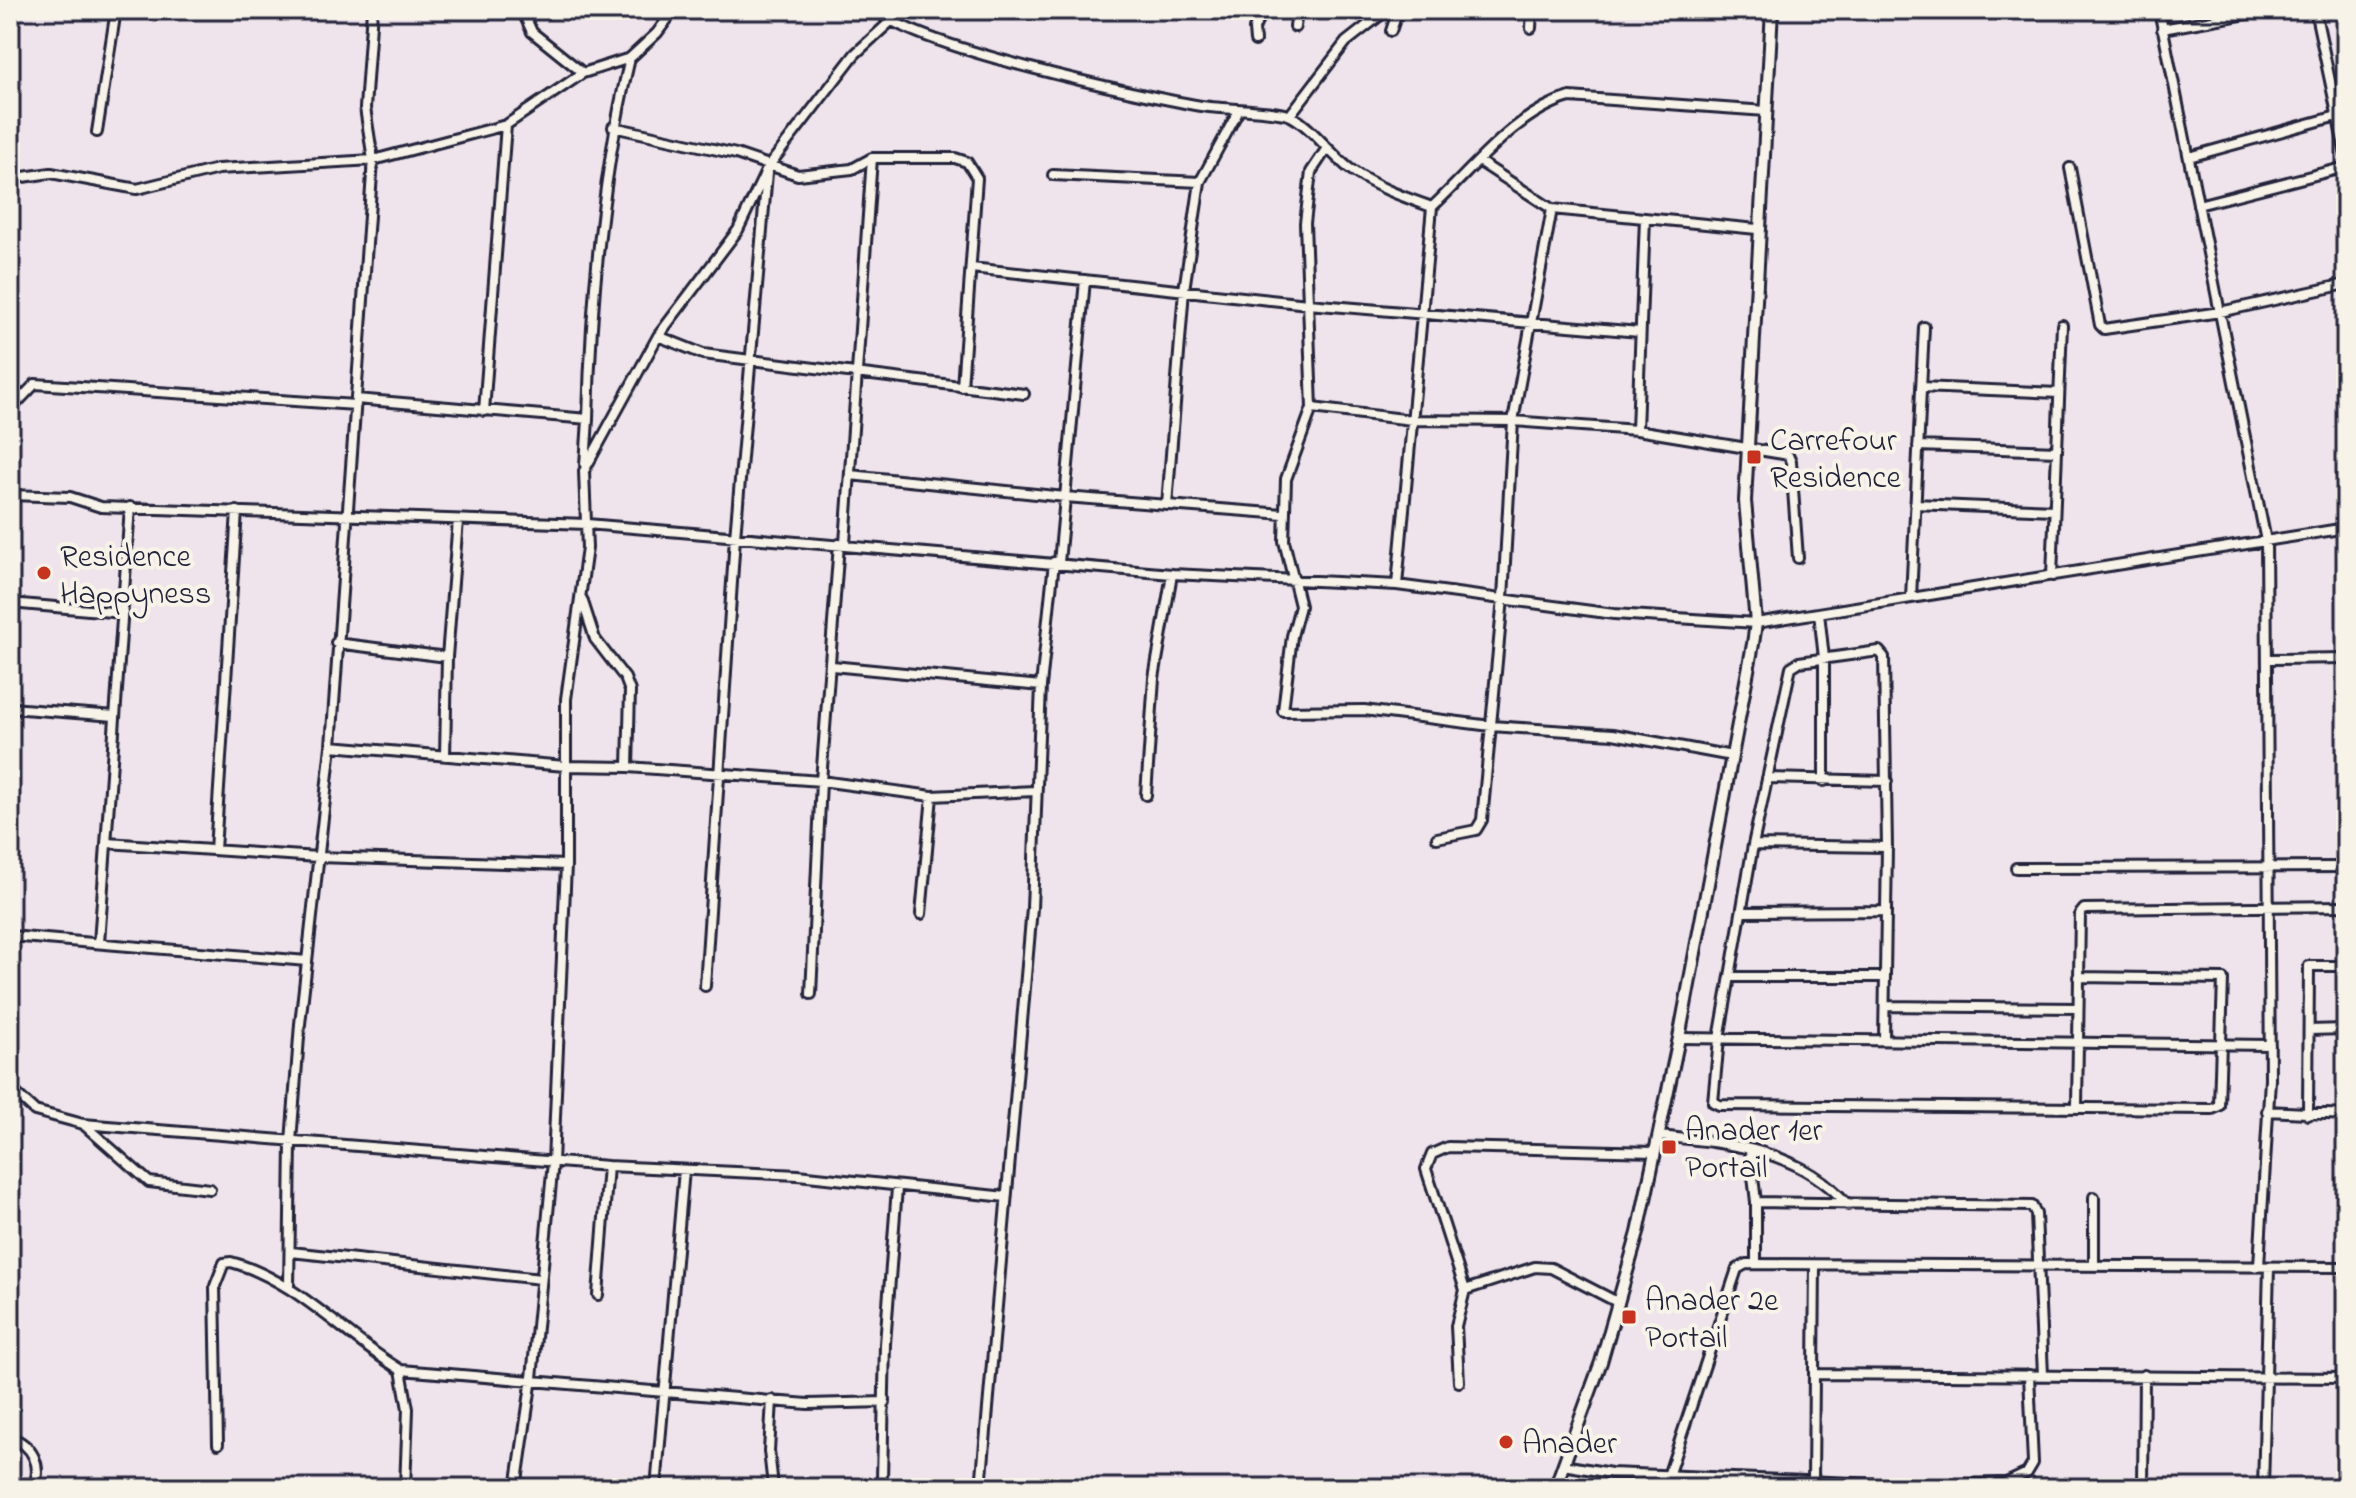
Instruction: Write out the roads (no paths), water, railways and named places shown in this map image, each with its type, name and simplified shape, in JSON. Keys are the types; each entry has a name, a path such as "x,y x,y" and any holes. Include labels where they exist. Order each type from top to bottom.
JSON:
{"street":[{"path":"97,132 116,10"},
{"path":"289,1288 291,1142 331,746 373,160 365,108 372,10"},
{"path":"522,10 532,32 583,73"},
{"path":"10,183 16,178 51,173 137,189 218,169 373,160 506,125 583,73 630,58 657,33 674,10"},
{"path":"876,10 891,21 970,49 1081,79 1238,112 1290,115 1350,169 1387,191 1432,207"},
{"path":"1255,41 1254,29 1262,10"},
{"path":"1295,27 1297,10"},
{"path":"1290,115 1346,42 1387,10"},
{"path":"1391,31 1398,10"},
{"path":"1531,28 1532,10"},
{"path":"1555,1488 1619,1303 1659,1136 1756,623 1746,537 1747,449 1757,229 1772,10"},
{"path":"2159,10 2266,541 2270,1045 2264,1267 2266,1375 2263,1488"},
{"path":"2162,29 2269,10"},
{"path":"2315,10 2346,156"},
{"path":"584,471 658,336 738,230 768,167 855,54 891,21"},
{"path":"516,1488 532,1378 553,1162 566,865 566,699 581,598 587,524 584,471 590,331 613,127 630,58"},
{"path":"1397,585 1432,207 1535,110 1570,97 1766,111"},
{"path":"1167,505 1184,290 1200,182 1238,112"},
{"path":"2189,157 2337,116"},
{"path":"484,411 506,125"},
{"path":"613,127 736,154 798,175 852,169 872,158 955,158 973,168 977,178 962,387"},
{"path":"1327,148 1311,172 1305,223 1312,408 1286,479 1284,541 1293,582 1300,593 1300,606 1292,636 1283,711 1364,710 1491,726 1613,734 1732,756"},
{"path":"811,994 821,781 859,376 872,158"},
{"path":"1480,162 1552,209 1757,229"},
{"path":"705,986 735,537 768,167"},
{"path":"2198,205 2346,167"},
{"path":"2070,168 2102,327 2220,312 2346,284"},
{"path":"1053,175 1200,182"},
{"path":"1437,838 1476,830 1482,820 1503,598 1513,421 1552,209"},
{"path":"1637,430 1645,218"},
{"path":"971,268 1308,304 1640,332"},
{"path":"981,1488 1032,908 1041,686 1065,497 1085,280"},
{"path":"2052,576 2062,325"},
{"path":"1911,598 1924,327"},
{"path":"658,336 703,354 753,362 1024,394"},
{"path":"10,410 35,384 588,419"},
{"path":"1921,387 2059,393"},
{"path":"1312,408 1412,420 1513,421 1637,430 1788,455 1798,558"},
{"path":"1918,446 2057,451"},
{"path":"850,475 1065,497 1283,514"},
{"path":"10,495 70,497 101,507 587,524 1172,574 1397,585 1614,614 1756,623 2346,528"},
{"path":"1915,504 2054,510"},
{"path":"99,943 130,507"},
{"path":"215,850 237,511"},
{"path":"445,756 447,657 458,520"},
{"path":"1146,795 1154,678 1172,574"},
{"path":"581,598 595,639 625,678 630,691 628,767"},
{"path":"10,670 12,603 123,613"},
{"path":"1819,613 1824,658 1824,781"},
{"path":"336,643 447,657"},
{"path":"1884,1039 1887,781 1883,652 1799,662 1791,667 1753,845 1711,1095 1719,1105 2216,1108 2222,1044 2223,979 2078,977"},
{"path":"2268,659 2346,658"},
{"path":"832,666 1041,686"},
{"path":"10,708 115,716"},
{"path":"331,746 565,766 628,767 821,781 932,796 1035,791"},
{"path":"1767,778 1887,781"},
{"path":"921,914 932,796"},
{"path":"107,843 318,857 566,865"},
{"path":"1753,845 1887,847"},
{"path":"2016,868 2346,867"},
{"path":"2077,1106 2080,914 2089,907 2346,906"},
{"path":"1743,912 1886,911"},
{"path":"10,936 307,961"},
{"path":"2308,1115 2309,966 2346,966"},
{"path":"1732,977 1885,977"},
{"path":"1885,1006 2078,1008"},
{"path":"2309,1030 2346,1029"},
{"path":"1679,1038 2270,1045"},
{"path":"10,1088 35,1111 83,1124 608,1166 798,1175 897,1188 1006,1197"},
{"path":"2267,1111 2346,1115"},
{"path":"83,1124 149,1182 210,1189"},
{"path":"1659,1136 1720,1142 1788,1159 1831,1185 1848,1205"},
{"path":"1459,1382 1456,1326 1465,1290 1426,1169 1432,1154 1448,1147 1655,1152"},
{"path":"1750,1151 1756,1202 1756,1262"},
{"path":"598,1295 608,1166"},
{"path":"656,1488 684,1170"},
{"path":"877,1488 882,1479 885,1344 897,1188"},
{"path":"2094,1197 2094,1266"},
{"path":"1756,1202 1848,1205 1941,1202 2032,1206 2043,1375"},
{"path":"291,1252 541,1279"},
{"path":"218,1444 215,1286 224,1263 231,1262 289,1288 375,1355 401,1370 532,1378 772,1400 849,1405 885,1402"},
{"path":"1664,1488 1737,1269 1756,1262 1815,1265 2346,1267"},
{"path":"1813,1481 1815,1265"},
{"path":"1465,1290 1535,1267 1551,1268 1619,1303"},
{"path":"401,1370 408,1409 405,1488"},
{"path":"1815,1374 2346,1378"},
{"path":"1563,1465 1611,1473 1926,1487 2006,1483 2027,1473 2033,1463 2029,1375"},
{"path":"2143,1488 2144,1375"},
{"path":"772,1400 769,1451 773,1487 825,1488"},
{"path":"10,1437 26,1446 35,1458 37,1478 33,1488"},
{"path":"37,1478 44,1488"}],"place":[{"name":"Carrefour Residence","path":"1754,457"},
{"name":"Residence Happyness","path":"44,573"},
{"name":"Anader 1er Portail","path":"1669,1147"},
{"name":"Anader 2e Portail","path":"1629,1317"},
{"name":"Anader","path":"1506,1442"}]}
